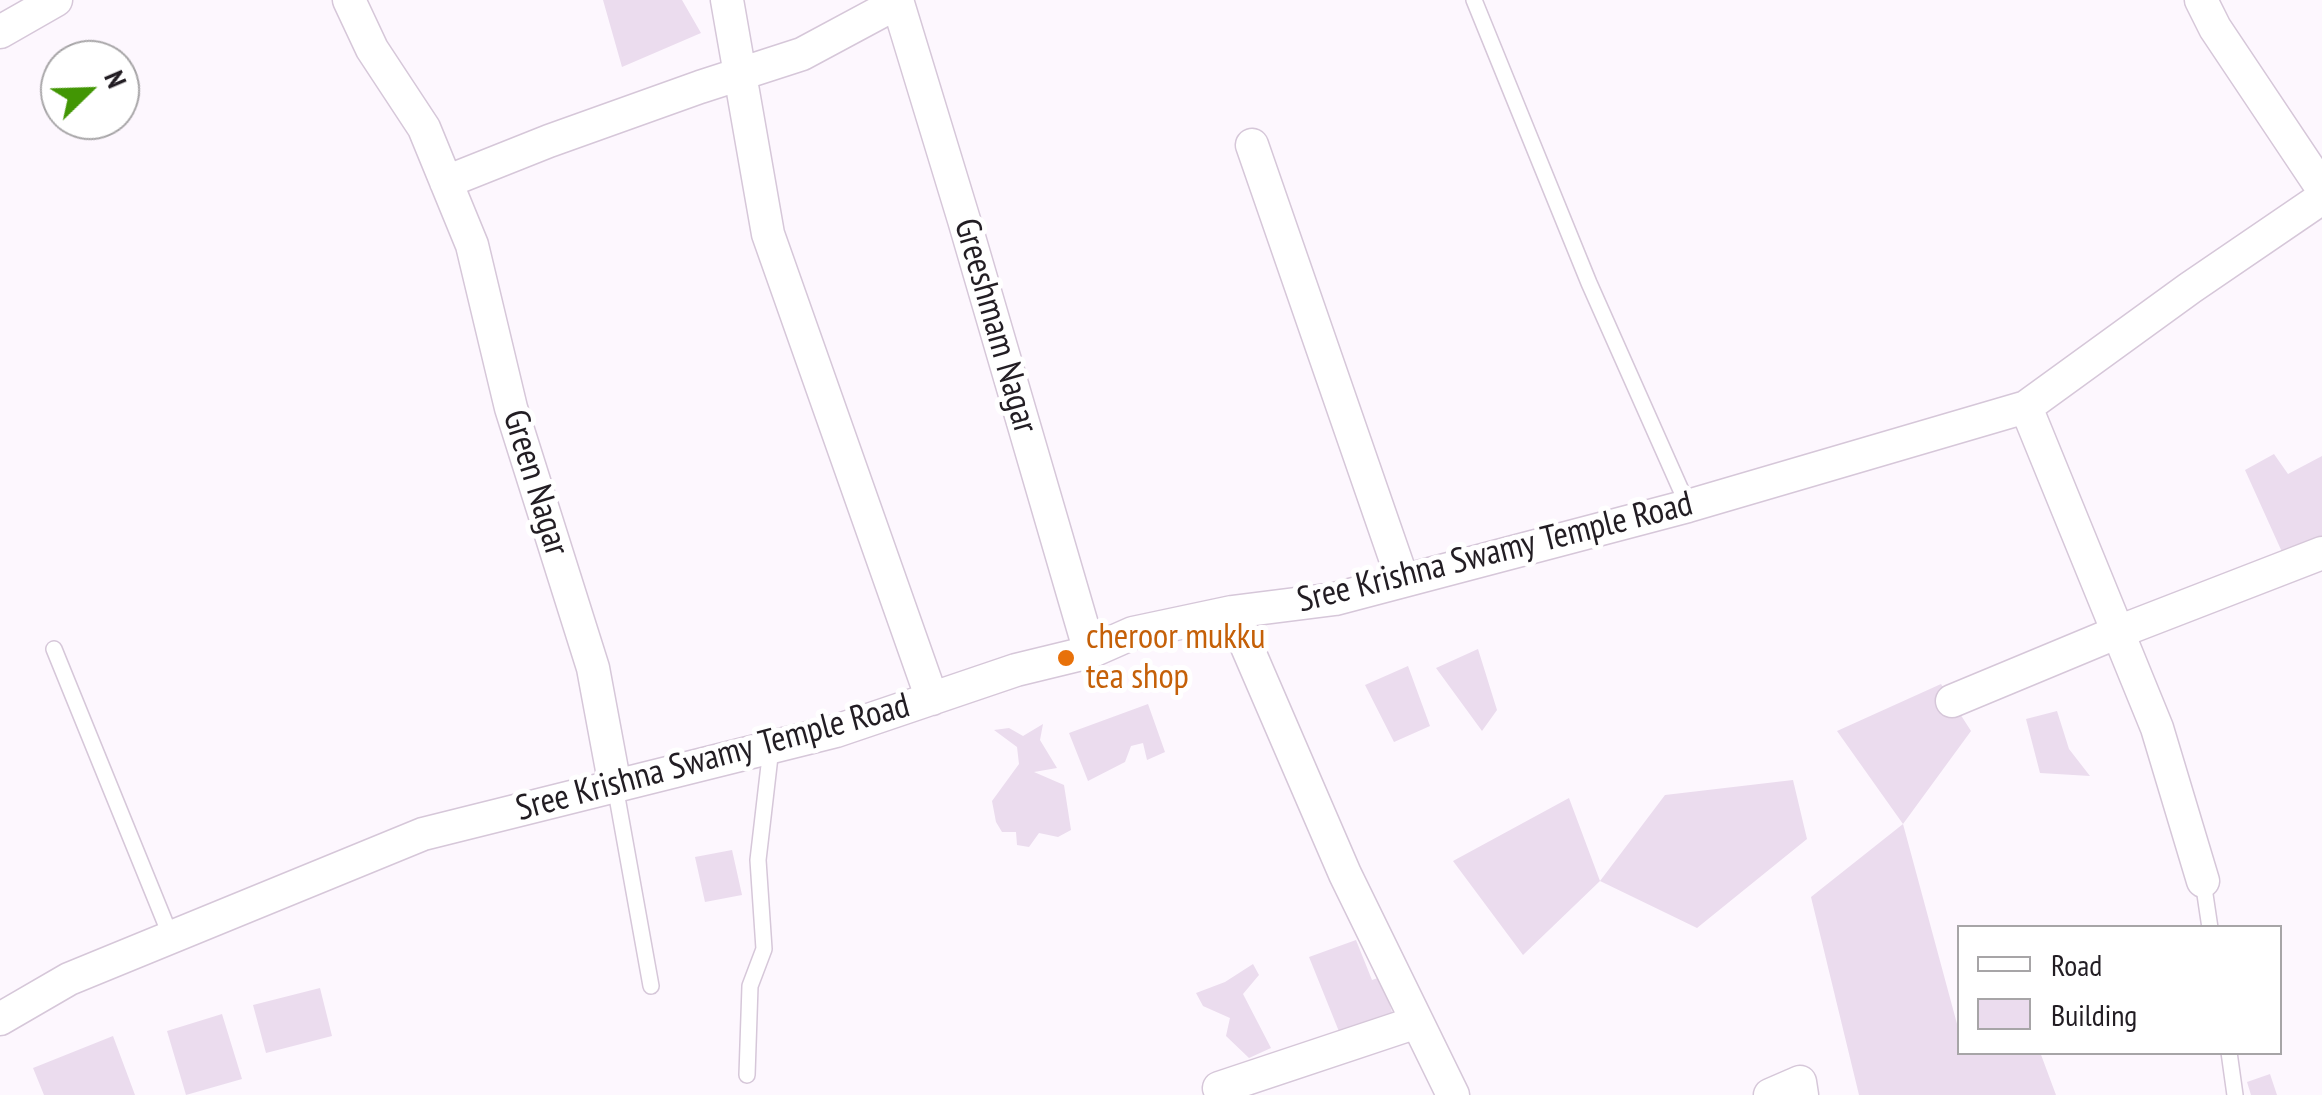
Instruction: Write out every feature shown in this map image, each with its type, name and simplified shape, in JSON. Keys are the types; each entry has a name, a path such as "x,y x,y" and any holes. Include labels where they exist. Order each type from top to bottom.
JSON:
{"street":[{"path":"0,32 56,0"},
{"name":"Green Nagar","path":"349,0 372,49 424,128 472,244 511,408 593,668 614,786"},
{"path":"727,0 768,234 932,699"},
{"path":"2201,0 2214,28 2322,188"},
{"path":"446,182 548,140 802,54 897,2"},
{"name":"Greeshmam Nagar","path":"897,2 1090,652"},
{"path":"1252,144 1403,581"},
{"name":"Sree Krishna Swamy Temple Road","path":"0,1019 68,979 423,834 836,731 1016,670 1090,652 1133,634 1232,612 1335,599 1688,506 2026,407 2322,198"},
{"path":"2026,407 2157,728 2203,881"},
{"path":"1952,700 2322,553"},
{"path":"1232,612 1345,874 1453,1095"},
{"path":"1218,1088 1417,1022"},
{"path":"1770,1095 1800,1082 1802,1095"}],"lane":[{"path":"1474,0 1589,283 1688,506"},
{"path":"54,649 171,937"},
{"path":"748,1075 750,986 764,950 758,860 771,748"},
{"path":"614,786 651,986"},
{"path":"2203,881 2210,925"},
{"path":"2228,1055 2235,1095"}],"building":[{"path":"603,0 682,0 701,33 622,67"},
{"path":"2274,454 2288,474 2322,456 2322,537 2282,552 2245,470"},
{"path":"1478,649 1497,710 1482,731 1436,668"},
{"path":"1408,666 1430,726 1394,742 1365,685"},
{"path":"1941,684 1971,731 1903,824 1837,731"},
{"path":"1148,704 1165,752 1147,760 1143,743 1131,746 1125,762 1088,781 1069,733"},
{"path":"2057,711 2069,749 2090,776 2040,773 2026,719"},
{"path":"1043,724 1040,740 1057,768 1034,772 1064,785 1071,830 1058,837 1039,833 1029,847 1017,845 1016,832 1002,832 996,822 992,801 1019,764 1017,747 994,730 1009,728 1023,736"},
{"path":"1793,780 1807,839 1697,928 1600,881 1665,795"},
{"path":"1569,798 1600,881 1523,955 1453,861"},
{"path":"1903,824 1957,1024 1957,1055 2041,1055 2056,1095 1859,1095 1811,897"},
{"path":"732,850 742,895 705,902 695,857"},
{"path":"1356,940 1372,980 1381,977 1393,1015 1340,1034 1309,957"},
{"path":"1253,964 1259,975 1243,994 1271,1048 1249,1058 1226,1036 1230,1018 1203,1006 1196,993 1225,982"},
{"path":"320,988 332,1036 266,1053 253,1005"},
{"path":"222,1014 242,1079 186,1095 167,1031"},
{"path":"113,1036 135,1095 44,1095 33,1068"},
{"path":"2270,1074 2277,1095 2251,1095 2247,1082"}],"place":[{"name":"cheroor mukku tea shop","path":"1066,658"}]}
